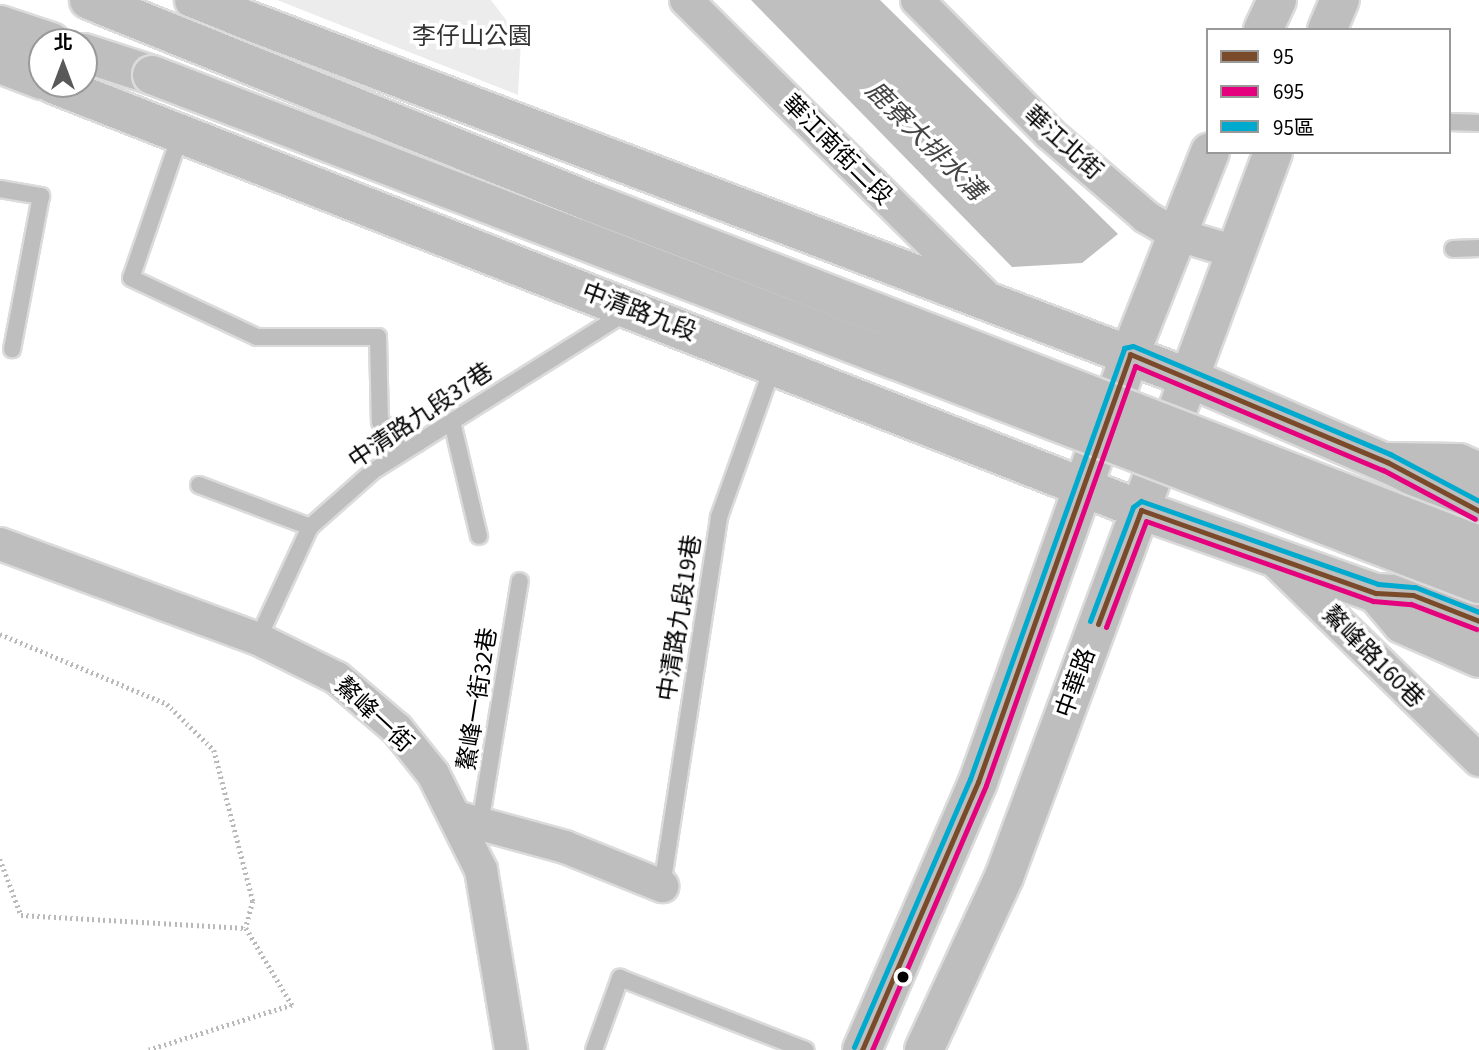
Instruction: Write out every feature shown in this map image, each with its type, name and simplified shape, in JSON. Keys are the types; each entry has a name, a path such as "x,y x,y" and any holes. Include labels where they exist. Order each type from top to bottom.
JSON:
{"main road":[{"path":"89,0 618,213 1479,545"},
{"path":"194,0 1130,354 1401,470 1479,511"},
{"path":"1265,28 1277,0"},
{"path":"1328,28 1340,0"},
{"path":"0,27 28,35"},
{"path":"0,27 28,46"},
{"path":"98,58 152,75 1479,584"},
{"path":"0,64 28,75"},
{"name":"中清路九段","path":"98,91 137,115"},
{"name":"中清路九段","path":"91,98 1086,485 1141,510 1376,593"},
{"path":"862,1050 978,782 1086,485 1130,354 1175,234 1209,154"},
{"name":"中華路","path":"924,1050 1004,877 1141,510 1232,251 1272,154"},
{"path":"1401,470 1476,474"},
{"path":"1376,593 1413,595 1479,621"},
{"path":"1376,593 1402,624 1479,658"}],"street":[{"name":"華江南街二段","path":"686,0 988,300"},
{"name":"華江北街","path":"926,3 1051,134 1175,234 1232,251"},
{"name":"鰲峰一街","path":"0,544 258,639 338,678 397,729 469,821 481,870 511,1050"},
{"name":"鰲峰路160巷","path":"1267,553 1479,760"},
{"path":"469,821 565,847 662,886"}],"lane":[{"path":"1451,122 1479,123"},
{"path":"181,133 131,278 219,323 257,337 378,337 380,422 417,443"},
{"path":"0,189 41,196 12,349"},
{"path":"1453,249 1479,248"},
{"name":"中清路九段37巷","path":"258,639 310,527 373,471 601,323 633,310"},
{"name":"中清路九段19巷","path":"662,886 719,517 773,364"},
{"path":"452,422 478,536"},
{"path":"199,485 310,527"},
{"name":"鰲峰一街32巷","path":"469,821 520,581"},
{"path":"1376,593 1479,636"},
{"path":"594,1050 620,978 806,1050"}],"path":[{"path":"0,634 167,704 214,750 253,901 246,928 292,1005 149,1050"},
{"path":"0,859 21,915 246,928"}],"green space":[{"name":"李仔山公園","path":"277,0 491,0 521,40 518,95"}],"water":[{"name":"鹿寮大排水溝","path":"751,0 880,0 1118,234 1082,263 1012,267"}],"transit line":[{"name":"95區","path":"854,1047 970,779 1124,348 1133,346 1390,454 1479,501"},
{"name":"95","path":"862,1050 978,782 1130,354 1387,462 1479,511"},
{"name":"695","path":"872,1050 986,785 1135,366 1383,470 1475,519"},
{"name":"95區","path":"1090,621 1133,507 1141,501 1378,584 1415,587 1479,612"},
{"name":"95","path":"1098,624 1141,510 1376,593 1413,595 1479,621"},
{"name":"695","path":"1106,627 1146,521 1373,601 1411,604 1476,629"}]}
